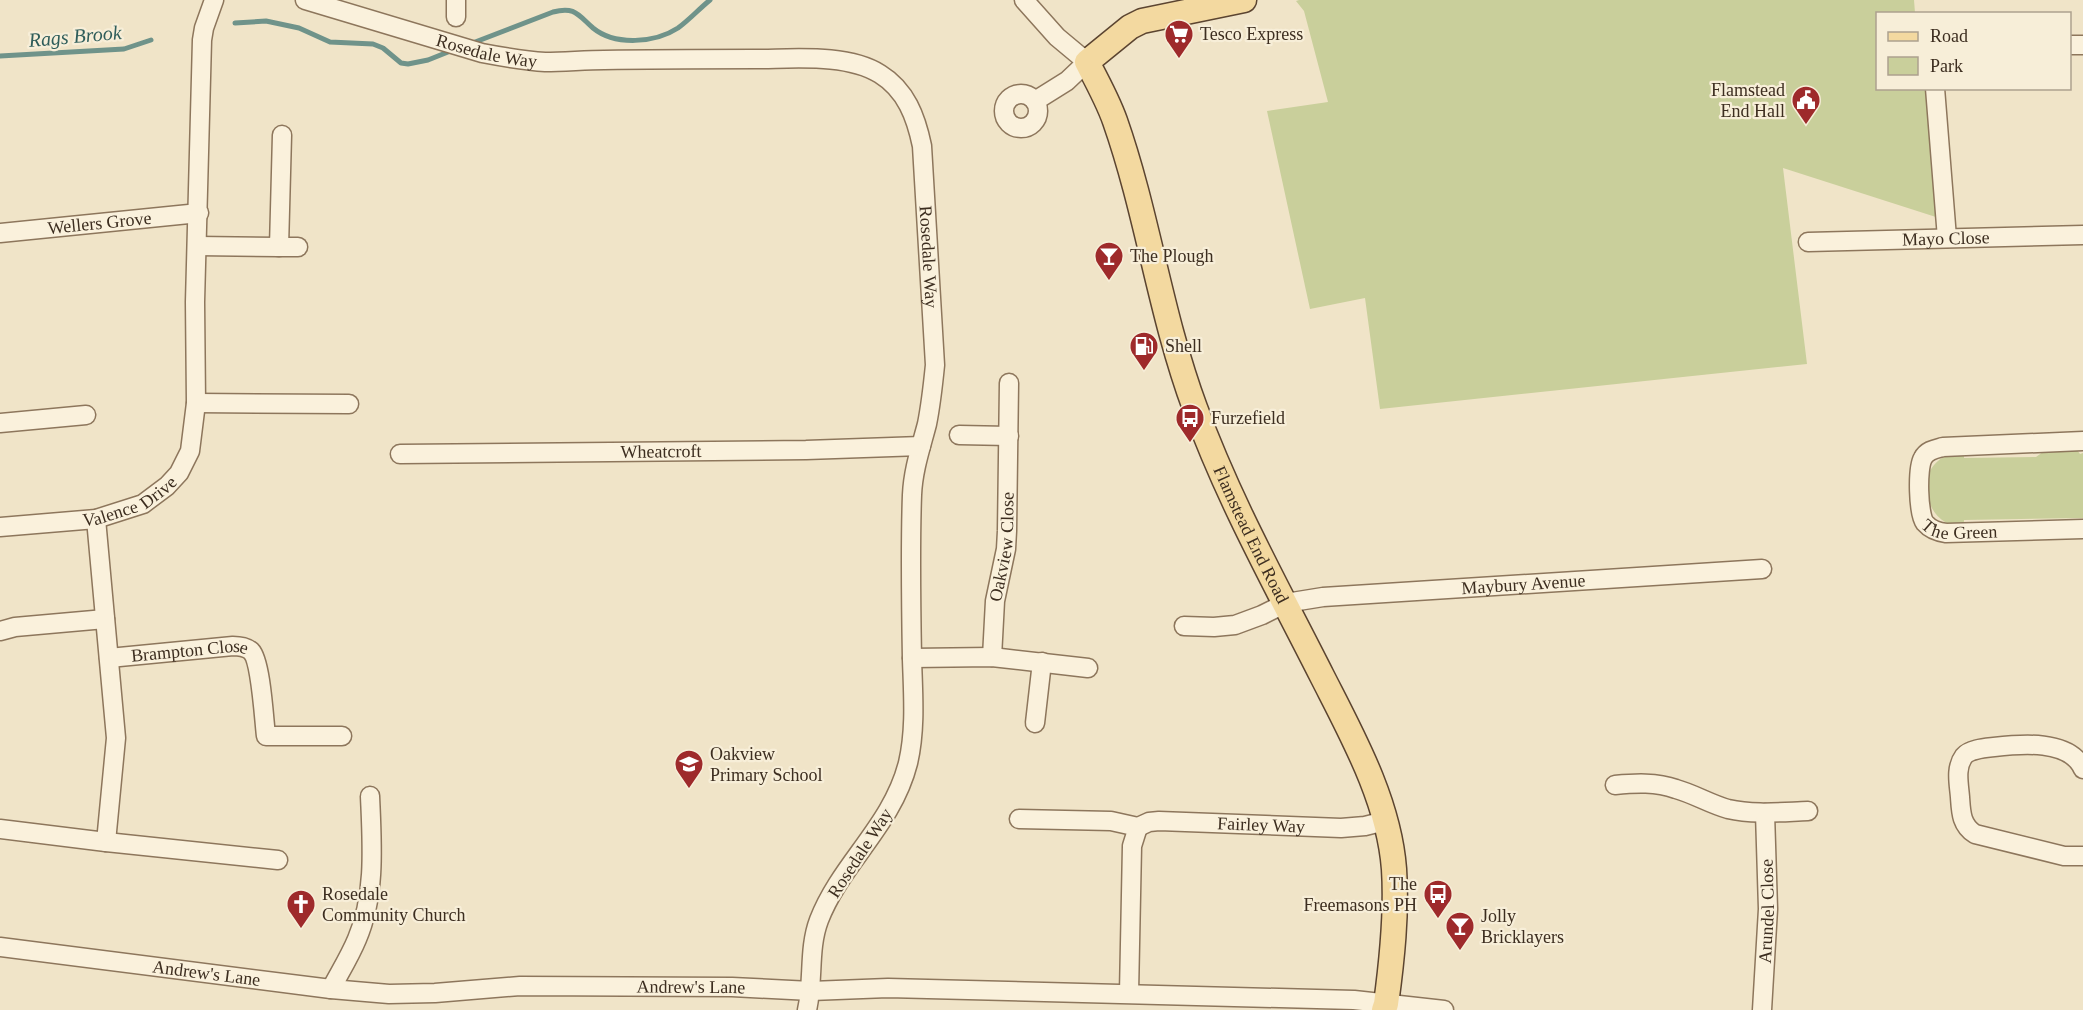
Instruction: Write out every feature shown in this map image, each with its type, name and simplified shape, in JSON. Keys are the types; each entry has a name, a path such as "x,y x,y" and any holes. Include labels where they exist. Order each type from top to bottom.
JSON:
{"main road":[{"path":"1086,62 1130,27 1142,21 1244,0"},
{"name":"Flamstead End Road","path":"1086,62 1114,120 1144,218 1171,332 1194,406 1227,489 1353,737 1378,795 1394,868 1394,943 1385,1007"}],"street":[{"name":"Valence Drive","path":"0,526 96,519 143,504 179,473 190,451 196,403 195,302 202,40 214,0"},
{"name":"Rosedale Way","path":"305,0 482,53 545,62 821,59 863,66 879,73 893,84 905,98 914,114 922,146 935,365 932,398 915,466 912,491 913,709 908,762 893,802 878,828 837,885 818,921 810,956 811,991 807,1010"},
{"path":"1024,0 1057,37 1086,62 1067,81 1035,101"},
{"path":"1935,90 1947,238"},
{"path":"279,246 282,135"},
{"name":"Wellers Grove","path":"0,233 199,213"},
{"name":"Mayo Close","path":"1808,242 2083,235"},
{"path":"197,246 298,247"},
{"name":"Oakview Close","path":"992,657 995,601 1006,549 1009,383"},
{"path":"196,403 349,404"},
{"path":"0,423 87,415"},
{"path":"959,435 1009,436"},
{"name":"The Green","path":"2083,441 1943,447 1926,453 1921,462 1920,472 1921,513 1925,523 1933,530 1946,533 2083,529"},
{"name":"Wheatcroft","path":"400,454 806,450 921,446"},
{"name":"Brampton Close","path":"96,519 116,738 106,842"},
{"name":"Maybury Avenue","path":"1286,603 1323,597 1762,569"},
{"path":"1184,626 1235,625 1286,603"},
{"path":"0,631 15,627 105,619"},
{"name":"Brampton Close","path":"109,658 233,646 250,650 257,666 266,736 342,736"},
{"path":"912,658 992,657 1088,668"},
{"path":"1035,723 1042,662"},
{"path":"2083,769 2073,756 2047,746 2026,744 1982,749 1968,753 1961,761 1958,777 1962,817 1971,831 1980,836 2064,856 2083,856"},
{"path":"1615,785 1635,783 1661,785 1675,788 1729,809 1765,813 1808,811"},
{"path":"331,989 358,938 369,898 372,848 370,796"},
{"name":"Arundel Close","path":"1762,1010 1768,909 1765,813"},
{"name":"Fairley Way","path":"1019,819 1111,820 1138,827 1142,824 1160,821 1341,828 1365,826 1385,820"},
{"path":"1129,993 1132,846 1138,827"},
{"path":"0,829 278,860"},
{"name":"Andrew's Lane","path":"0,947 331,989 414,994 520,986 732,987 811,991 888,988 1354,1000 1385,1007 1444,1010"}],"green space":[{"path":"1914,0 1915,12 1876,12 1876,90 1927,90 1939,218 1783,168 1807,364 1380,409 1365,298 1310,309 1267,111 1328,102 1304,11 1296,1"},
{"path":"2075,447 2080,454 2083,453 2083,518 1964,520 1964,527 1945,522 1930,504 1927,479 1934,465 1948,455 1964,451 1964,458 2036,457 2047,449"}],"waterway":[{"name":"Rags Brook","path":"470,44 560,10 576,13 593,28 612,38 635,40 658,37 678,28 710,0"},
{"name":"Rags Brook","path":"235,23 266,21 299,28 330,42 373,44 383,48 401,63 408,64 428,60 453,50"},
{"name":"Rags Brook","path":"0,56 124,49 151,40"}],"place":[{"name":"Tesco Express","path":"1179,60"},
{"name":"Flamstead End Hall","path":"1806,126"},
{"name":"The Plough","path":"1109,282"},
{"name":"Shell","path":"1144,372"},
{"name":"Furzefield","path":"1190,444"},
{"name":"Oakview Primary School","path":"689,790"},
{"name":"The Freemasons PH","path":"1438,920"},
{"name":"Rosedale Community Church","path":"301,930"},
{"name":"Jolly Bricklayers","path":"1460,952"}]}
